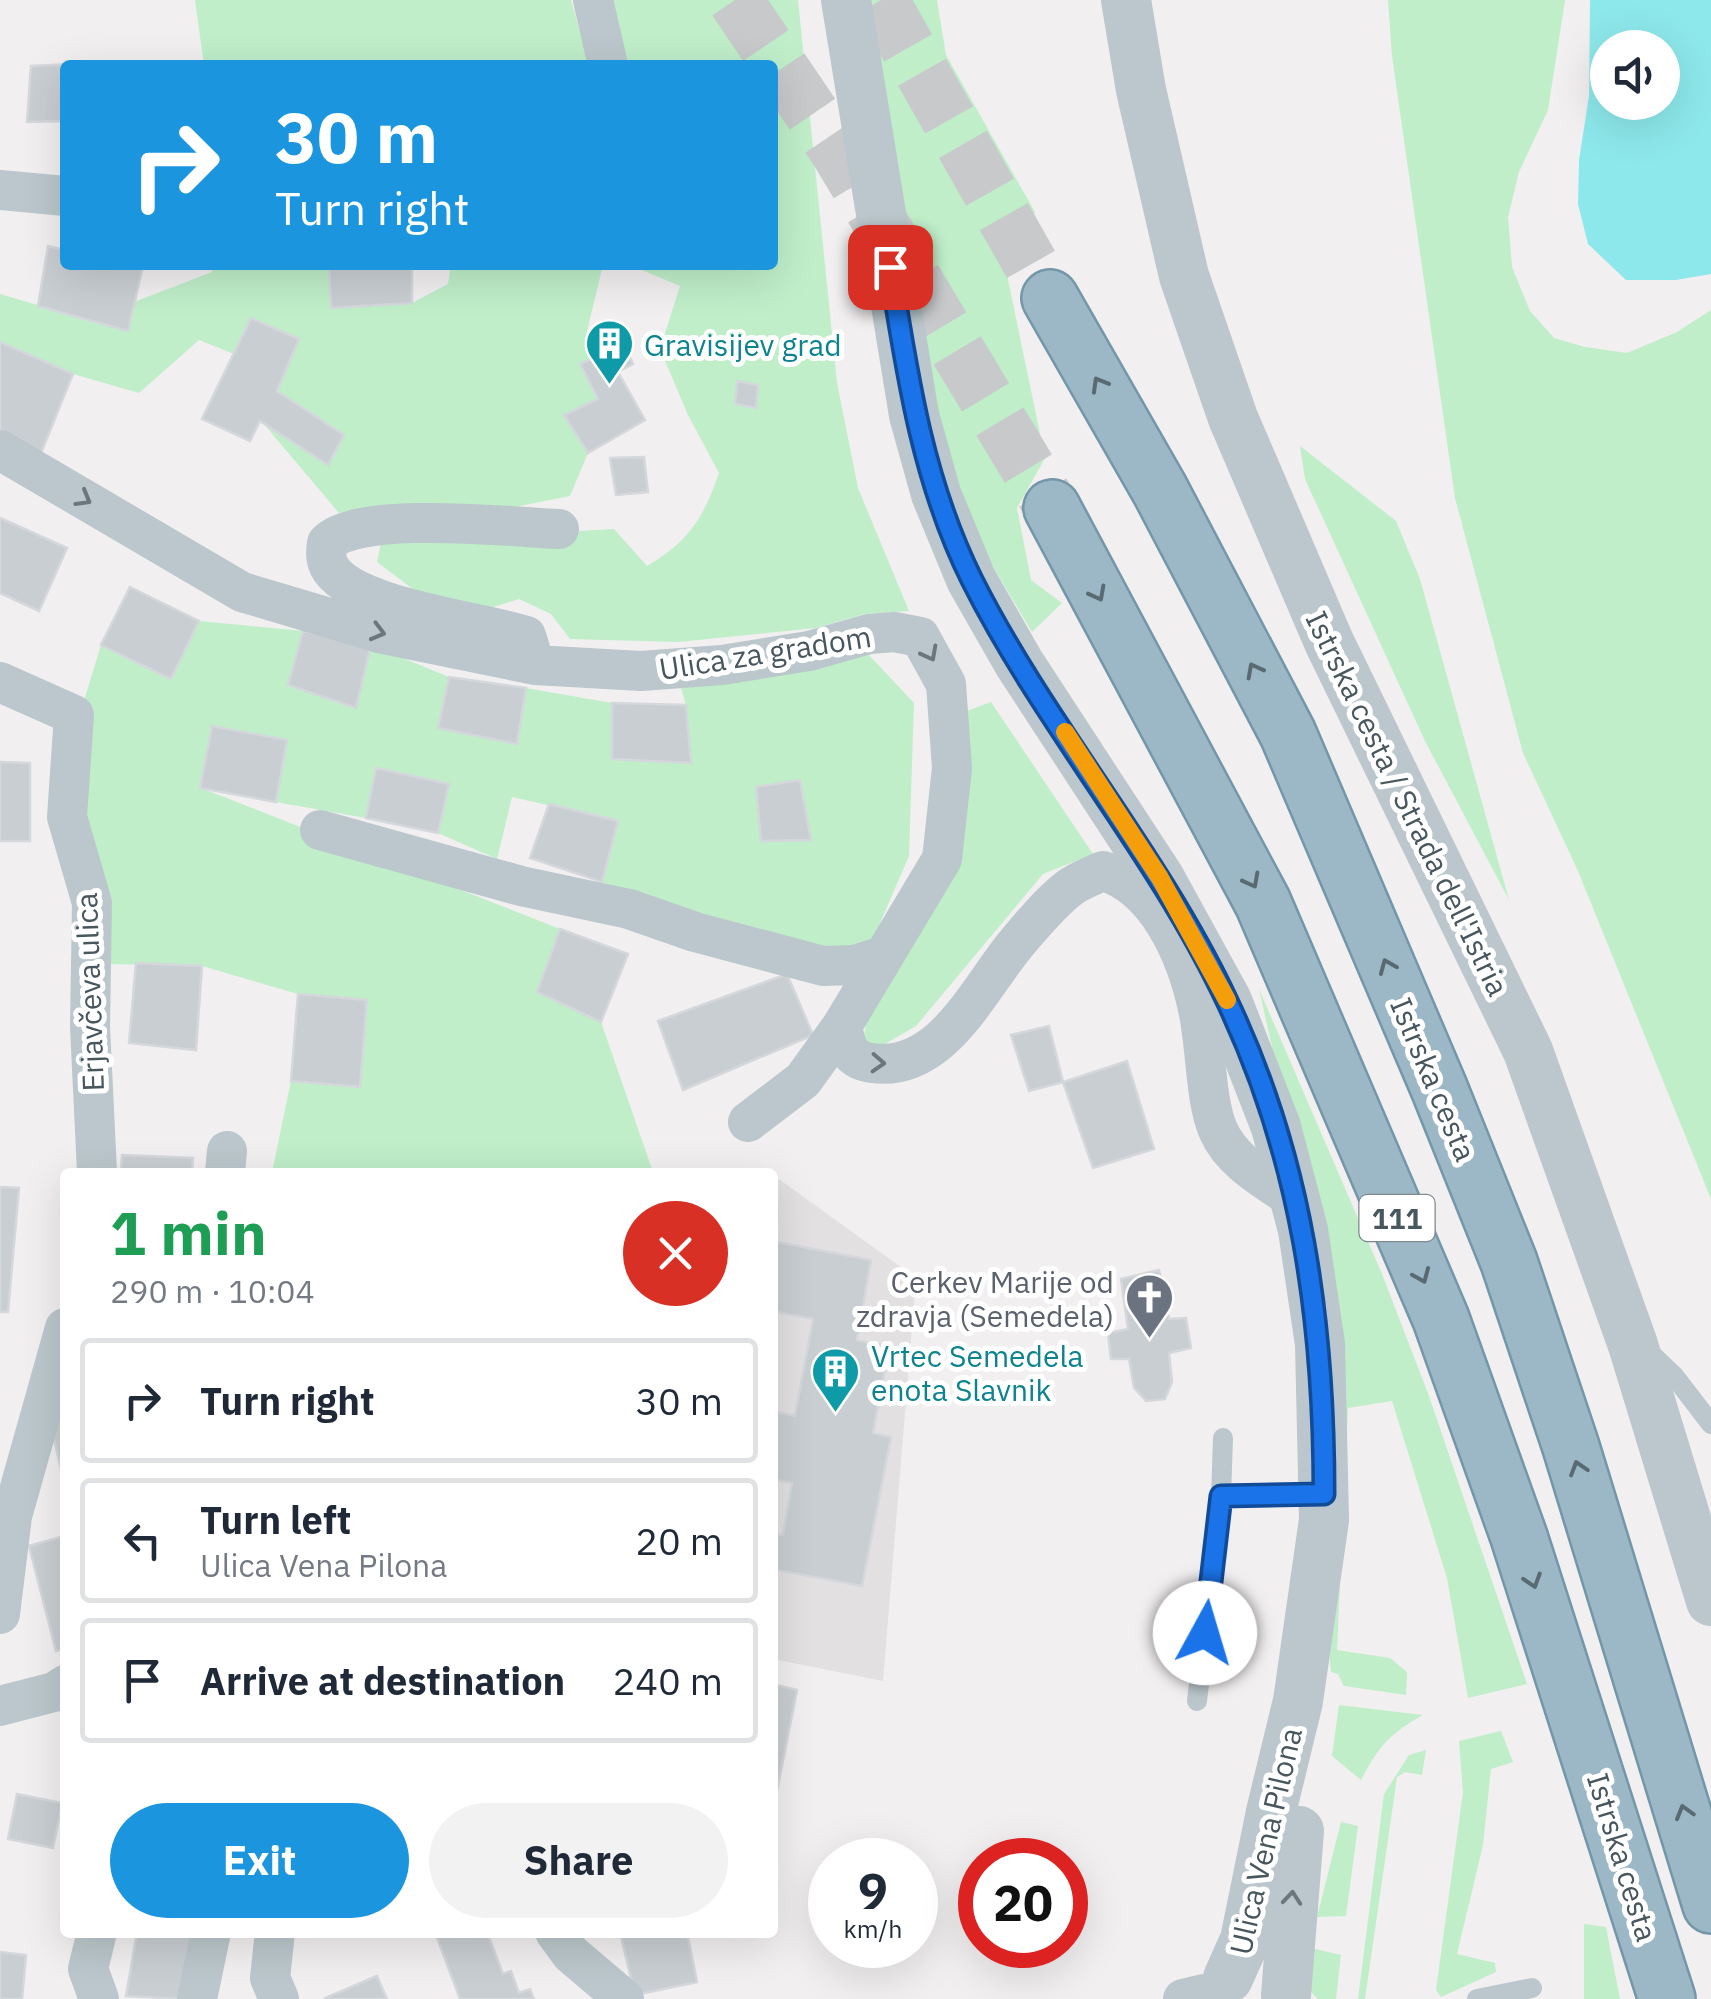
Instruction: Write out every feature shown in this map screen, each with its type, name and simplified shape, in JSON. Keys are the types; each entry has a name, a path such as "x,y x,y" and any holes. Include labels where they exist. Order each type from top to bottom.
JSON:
{"highway":[{"name":"Istrska cesta","path":"1050,298 1160,490 1288,734 1439,1088 1509,1262 1572,1447 1711,1905"},
{"name":"Istrska cesta","path":"1052,508 1263,902 1441,1320 1519,1537 1662,1981"}],"street":[{"path":"592,0 607,60"},
{"name":"Ulica Vena Pilona","path":"846,0 914,415 936,494 972,579 1019,663 1160,878 1227,1001 1276,1127 1297,1201 1320,1344 1324,1520 1298,1702 1245,1940 1204,1992"},
{"name":"Istrska cesta / Strada dell'Istria","path":"1126,0 1141,90 1184,276 1233,418 1328,642 1528,1052 1627,1330 1711,1601"},
{"path":"0,190 60,196"},
{"name":"Ulica za gradom","path":"0,450 242,592 383,634 535,665 641,671 808,651 868,634 894,632 920,637 946,684 952,768 942,859 842,1026 803,1080 748,1122"},
{"path":"535,665 526,636 462,624 391,603 345,582 329,568 327,543 344,531 415,522 559,529"},
{"name":"Erjavčeva ulica","path":"0,682 74,715 67,817 92,904 90,1027 96,1168"},
{"path":"320,830 521,886 629,909 695,932 823,966 854,965 883,956"},
{"path":"842,1026 847,1051 860,1062 889,1066 913,1058 970,1009 1014,946 1069,888 1103,871 1124,877 1156,911 1183,959 1198,1009 1218,1130 1242,1163 1297,1201"},
{"path":"0,1614 12,1516 60,1346"},
{"path":"0,1706 60,1688"},
{"name":"Ulica Vena Pilona","path":"1287,1997 1291,1900 1302,1806 1298,1702"},
{"path":"96,1938 88,1969 99,1999"},
{"path":"197,1999 210,1938"},
{"path":"274,1938 270,1978 279,1999"},
{"path":"566,1940 624,1999"},
{"path":"1204,1992 1244,1976 1260,1978 1287,1997"}],"lane":[{"path":"1627,1330 1675,1377 1711,1424"},
{"path":"1197,1701 1221,1496 1223,1438"},
{"path":"1221,1496 1324,1494"},
{"path":"1477,1999 1532,1988"}],"shaded area":[{"path":"778,1178 916,1278 883,1681 778,1660"}],"green space":[{"path":"195,0 571,0 588,60 203,60"},
{"path":"602,0 798,0 837,383 858,488 909,611 865,614 815,628 678,642 570,639 551,614 519,599 484,610 418,593 377,562 381,543 614,529 647,566 684,538 713,489 719,473 688,415 660,349 680,286 642,270 778,270 778,60 616,60"},
{"path":"860,0 937,0 946,55 1035,212 1006,270 1045,458 1017,508 1031,580 1062,603 1032,632 976,538 941,454"},
{"path":"1388,0 1565,0 1548,110 1519,172 1508,217 1512,267 1530,311 1554,338 1627,353 1677,332 1711,310 1711,1199 1578,871 1523,753 1455,498 1392,56"},
{"path":"329,270 331,308 412,303 448,284 450,270 602,270 586,335 597,356 581,365 598,399 564,416 588,453 570,496 484,513 369,508 339,513 263,423 328,465 344,435 277,391 299,339 251,318 234,354 199,340 139,393 73,374 0,342 0,294 127,331 134,302 212,272"},
{"path":"1300,446 1396,521 1420,579 1509,900 1425,741 1305,479"},
{"path":"199,621 303,631 288,685 355,708 371,645 449,677 516,744 526,688 612,703 613,759 690,763 686,705 679,682 867,653 914,703 909,856 870,946 820,951 661,911 602,882 618,821 512,797 497,859 438,833 448,783 377,768 366,818 276,802 287,740 212,726 201,788 560,929 537,992 601,1022 652,1168 273,1168 291,1081 360,1087 367,1000 298,994 202,966 110,964 82,817 83,704 101,645 171,679"},
{"path":"991,702 1093,854 1043,874 916,1026 878,1048 863,1043 868,1009 907,950 964,712"},
{"path":"1259,989 1382,1274 1429,1396 1527,1684 1468,1698 1447,1578 1392,1401 1348,1408 1337,1650 1390,1658 1407,1672 1406,1695 1344,1686 1338,1674 1331,1672 1274,1056"},
{"path":"1339,1705 1423,1715 1386,1742 1361,1780 1332,1756"},
{"path":"1501,1731 1513,1762 1491,1769 1483,1845 1457,1954 1495,1963 1496,1972 1441,1997 1436,1990 1463,1792 1459,1741"},
{"path":"1426,1750 1422,1775 1405,1772 1397,1777 1365,1999 1358,1999 1384,1794 1409,1755"},
{"path":"1341,1822 1358,1826 1346,1916 1317,1917"},
{"path":"1584,1924 1606,1927 1620,1999 1584,1999"},
{"path":"1311,1948 1341,1955 1336,1999 1318,1999 1309,1990"}],"water":[{"path":"1590,0 1711,0 1711,274 1676,280 1626,280 1588,244 1578,204 1579,160 1589,96"}],"building":[{"path":"60,65 60,121 27,122 31,66"},
{"path":"48,246 60,249 60,270 142,270 128,331 38,306"},
{"path":"329,270 412,270 412,303 331,308"},
{"path":"251,318 299,339 277,391 344,435 328,465 260,421 250,441 202,419"},
{"name":"Gravisijev grad","path":"614,321 633,364 618,372 645,420 588,453 564,415 598,399 580,364 597,356 586,336"},
{"path":"0,342 73,374 37,463 0,430"},
{"path":"737,381 758,385 756,408 735,404"},
{"path":"644,457 648,492 616,495 610,458"},
{"path":"0,518 67,548 39,611 0,593"},
{"path":"130,587 199,621 171,679 101,645"},
{"path":"303,631 371,645 356,708 288,685"},
{"path":"449,677 526,688 517,744 438,728"},
{"path":"612,703 686,705 691,763 612,759"},
{"path":"212,726 287,740 276,802 200,788"},
{"path":"0,762 30,763 30,841 0,841"},
{"path":"376,768 449,784 438,833 366,818"},
{"path":"800,780 811,840 761,841 756,787"},
{"path":"549,804 618,821 602,882 530,858"},
{"path":"560,929 628,954 601,1022 537,992"},
{"path":"136,963 202,966 196,1050 129,1043"},
{"path":"787,974 813,1035 683,1090 658,1021"},
{"path":"298,994 367,1000 360,1087 291,1081"},
{"path":"1049,1026 1063,1082 1029,1091 1011,1035"},
{"path":"1127,1061 1154,1149 1093,1168 1063,1082"},
{"path":"122,1155 193,1158 192,1168 121,1168"},
{"path":"0,1187 19,1188 8,1312 0,1312"},
{"name":"Vrtec Semedela enota Slavnik","path":"778,1242 871,1260 857,1340 889,1347 873,1433 891,1437 862,1586 778,1570 778,1534 783,1535 792,1483 778,1480 778,1412 795,1416 813,1319 778,1312"},
{"name":"Cerkev Marije od zdravja (Semedela)","path":"1159,1270 1169,1319 1186,1318 1191,1348 1169,1353 1172,1382 1165,1399 1146,1401 1134,1388 1129,1359 1111,1359 1108,1333 1128,1329 1121,1279"},
{"path":"60,1420 60,1465 50,1423"},
{"path":"60,1537 60,1650 56,1651 29,1546"},
{"path":"778,1685 797,1690 778,1786"},
{"path":"17,1794 60,1803 53,1848 8,1839"},
{"path":"136,1938 193,1938 184,1999 126,1996"},
{"path":"437,1938 489,1938 503,1974 511,1971 519,1993 530,1989 534,1999 460,1999"},
{"path":"621,1938 688,1938 697,1982 635,1995"},
{"path":"0,1952 26,1955 22,1999 0,1999"},
{"path":"377,1976 387,1999 325,1999 325,1998"}],"tunnel":[{"path":"735,0 776,60"},
{"path":"881,0 1050,298"},
{"path":"778,63 838,152 1052,508"}],"slow traffic":[{"path":"1065,732 1160,878 1227,1000"}],"place":[{"name":"Gravisijev grad","path":"609,386"},
{"name":"Cerkev Marije od zdravja (Semedela)","path":"1149,1340"},
{"name":"Vrtec Semedela enota Slavnik","path":"836,1414"}],"route":[{"path":"890,267 914,415 936,494 972,579 1019,663 1160,878 1227,1001 1276,1127 1297,1201 1320,1344 1324,1494 1221,1496 1205,1633"}]}
